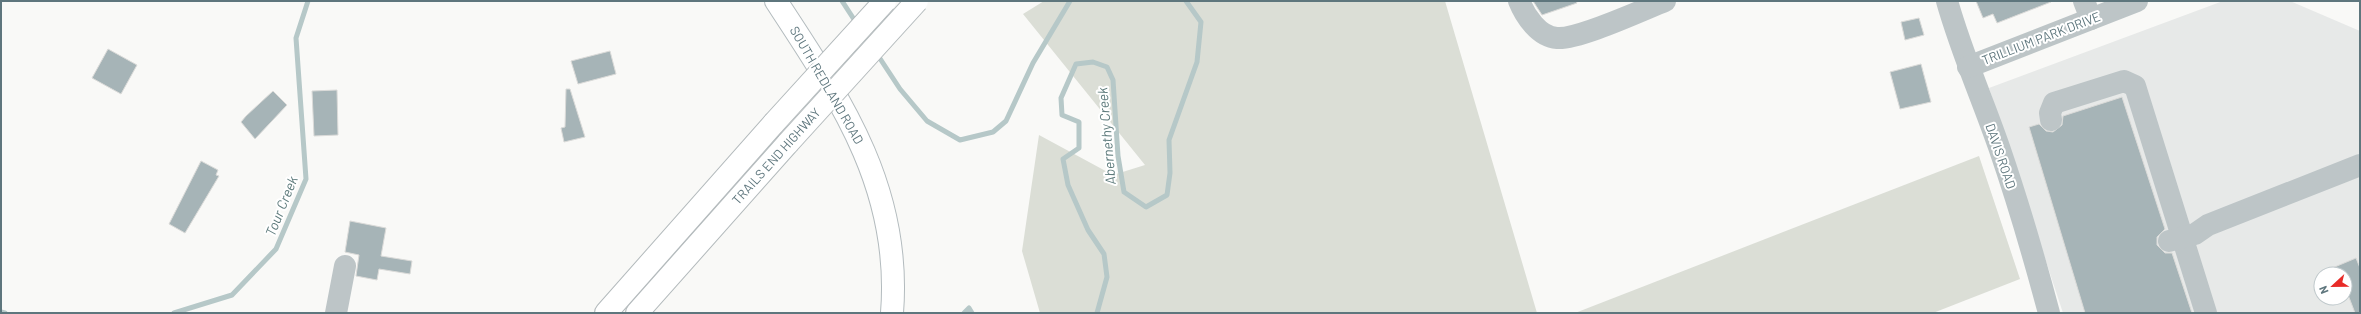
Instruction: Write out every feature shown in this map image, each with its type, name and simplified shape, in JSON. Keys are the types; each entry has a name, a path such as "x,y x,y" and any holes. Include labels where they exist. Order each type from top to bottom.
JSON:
{"main road":[{"name":"SOUTH REDLAND ROAD","path":"776,1 848,116 874,172 890,238 893,275 892,313"},
{"name":"TRAILS END HIGHWAY","path":"606,313 774,123 885,1"},
{"name":"TRAILS END HIGHWAY","path":"637,313 917,1"}],"street":[{"path":"1519,1 1529,19 1542,33 1557,38 1598,27 1665,1"},
{"name":"DAVIS ROAD","path":"1947,1 1968,67 1998,146 2024,222 2049,313"},
{"name":"TRILLIUM PARK DRIVE","path":"1968,67 2087,10 2137,1"},
{"path":"2051,120 2050,113 2054,103 2124,81 2134,86 2176,239 2206,313"},
{"path":"2176,239 2195,234 2208,225 2360,165"},
{"path":"336,313 345,266"}],"shaded area":[{"path":"1044,1 1445,1 1537,313 1040,313 1022,251 1039,135 1113,175 1145,165 1023,14"},
{"path":"2223,1 2290,1 2360,31 2360,313 2063,313 1989,88"},
{"path":"1979,156 2020,279 1933,313 1575,313"}],"building":[{"path":"1533,1 1576,1 1577,3 1542,15"},
{"path":"1976,1 2051,2 1997,23 1993,14 1983,18"},
{"path":"1919,18 1924,35 1905,40 1901,22"},
{"path":"108,49 137,65 121,94 92,78"},
{"path":"610,51 616,74 578,84 571,61"},
{"path":"1921,64 1931,102 1900,109 1890,72"},
{"path":"566,89 570,89 585,137 564,142 561,128 565,127"},
{"path":"337,90 338,135 314,136 312,91"},
{"path":"273,91 287,105 255,139 241,122"},
{"path":"2122,97 2165,229 2157,237 2157,245 2165,253 2172,253 2192,313 2085,313 2029,127 2039,124 2046,131 2053,132 2062,125 2063,116"},
{"path":"201,161 218,170 216,175 219,176 185,233 169,224"},
{"path":"350,221 386,228 381,256 412,261 410,274 379,269 377,280 356,276 359,255 345,252"},
{"path":"2356,258 2360,268 2360,313 2355,313 2352,306 2353,266 2337,266"}],"waterway":[{"name":"Tour Creek","path":"174,313 232,295 276,249 306,179 296,38 308,1"},
{"name":"Abernethy Creek","path":"842,1 857,24"},
{"name":"Abernethy Creek","path":"877,54 900,89 927,121 960,140 993,132 1006,121 1033,63 1070,1"},
{"name":"Abernethy Creek","path":"1097,313 1107,277 1104,254 1088,230 1068,185 1063,159 1079,148 1079,122 1062,115 1061,98 1076,64 1093,62 1107,67 1113,80 1118,156 1124,192 1146,207 1167,195 1170,173 1169,140 1197,62 1201,22 1186,1"},
{"name":"Abernethy Creek","path":"964,313 969,308 972,313"},
{"name":"Tour Creek","path":"1,312 5,313"}]}
